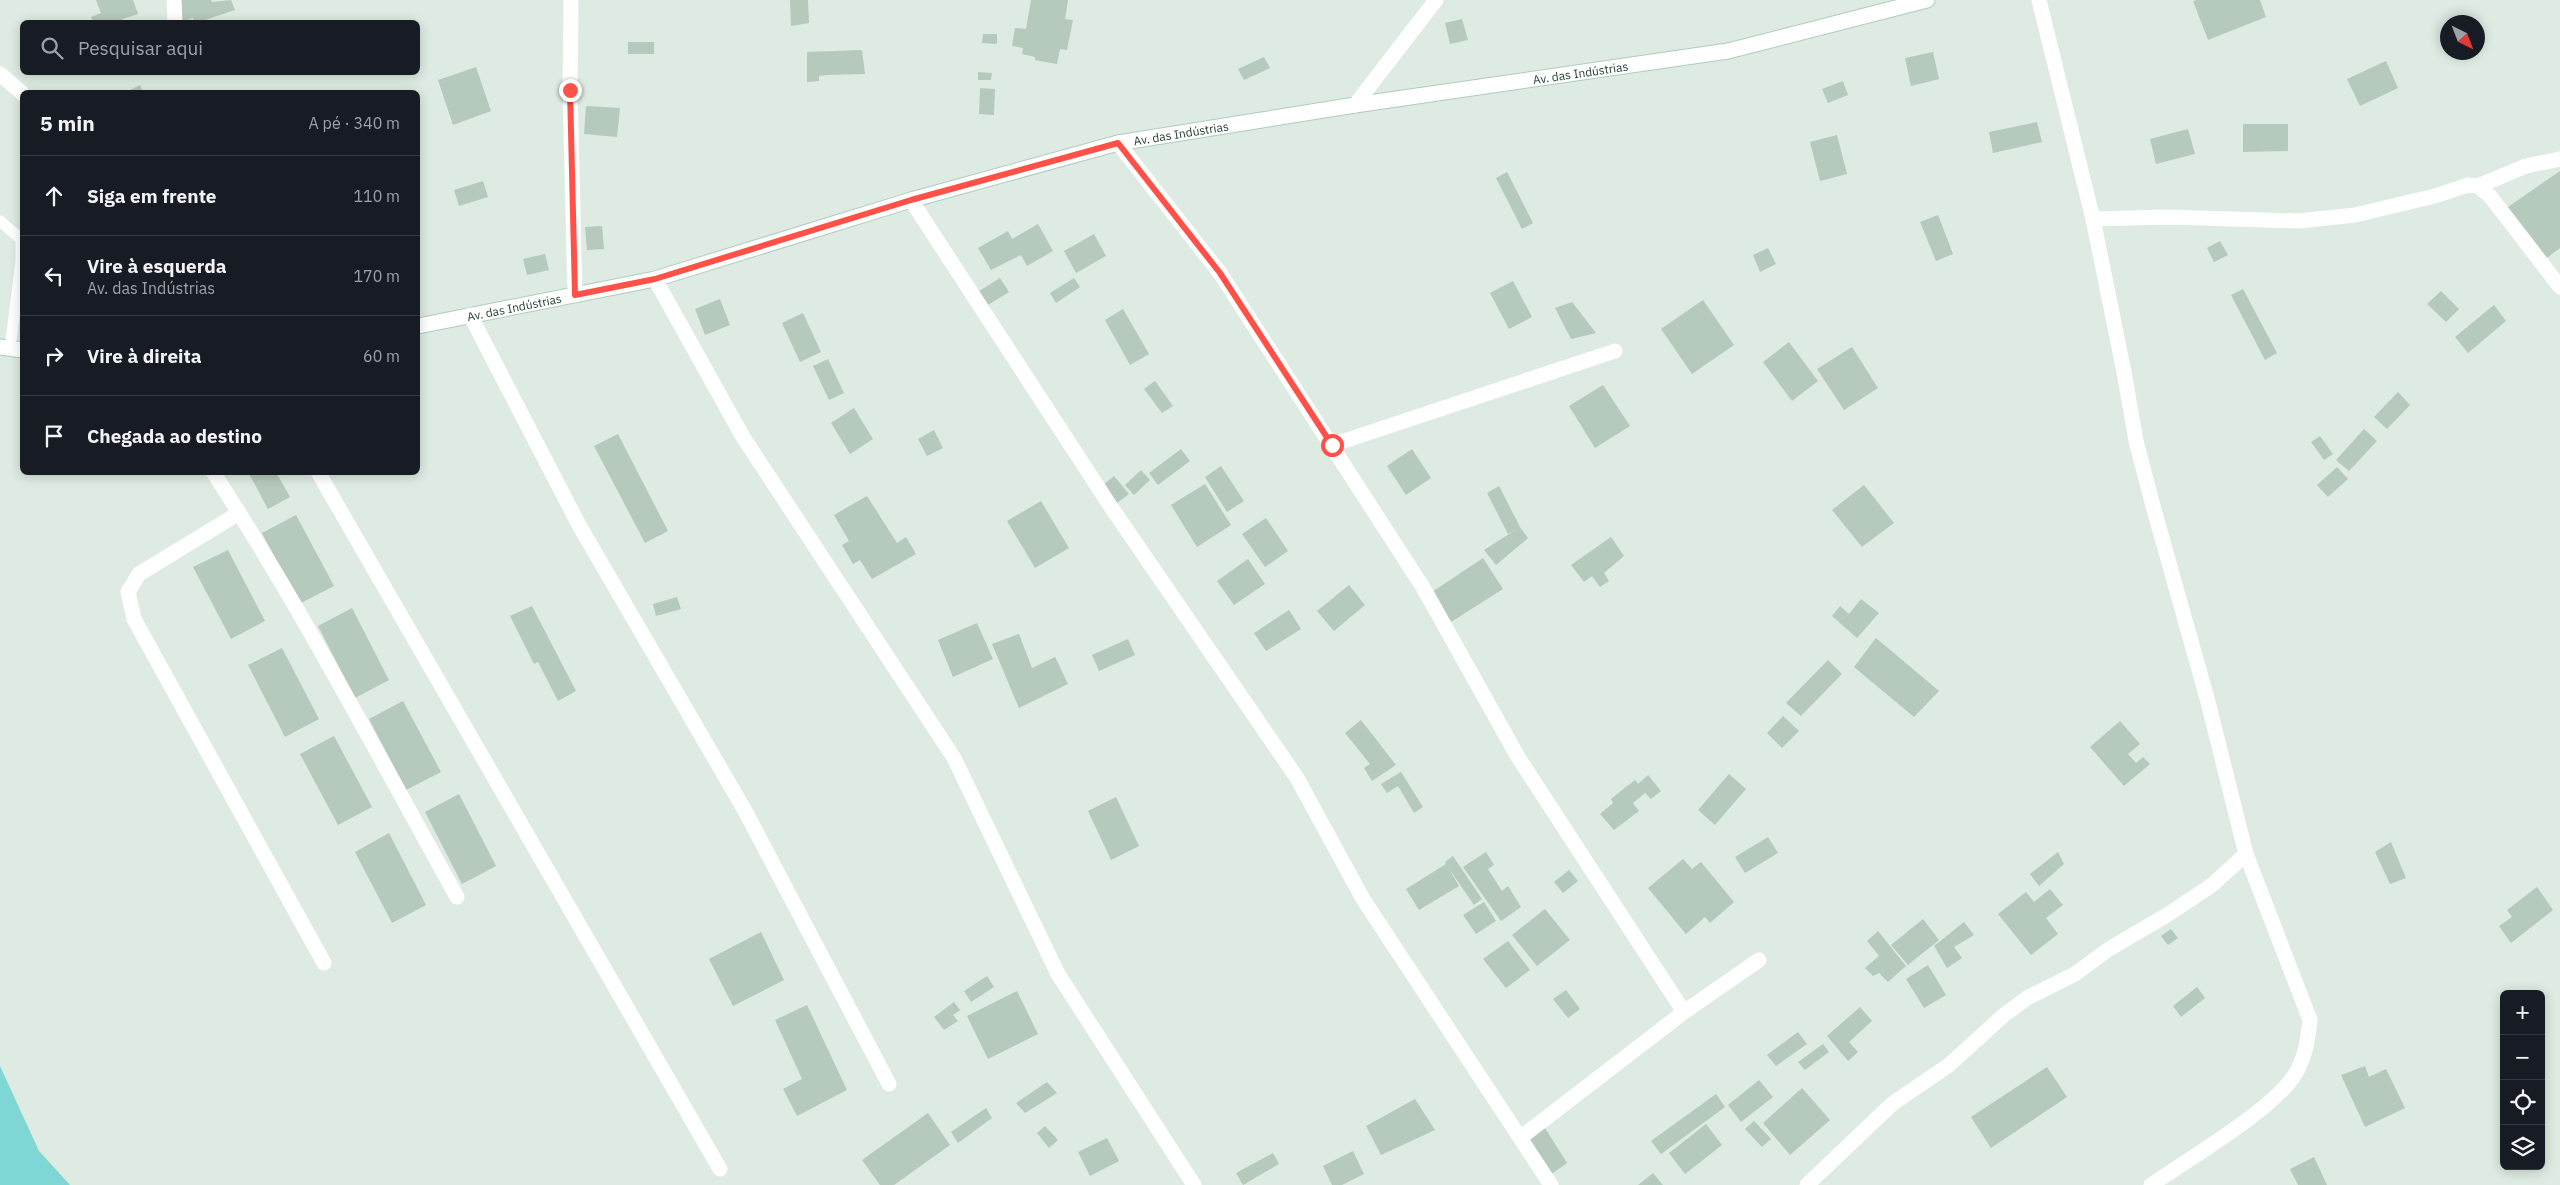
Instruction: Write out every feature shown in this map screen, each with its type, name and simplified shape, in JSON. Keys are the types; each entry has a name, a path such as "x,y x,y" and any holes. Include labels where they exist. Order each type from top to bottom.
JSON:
{"street":[{"path":"174,0 175,20"},
{"path":"572,0 570,90 575,295"},
{"path":"1355,104 1436,0"},
{"name":"Av. das Indústrias","path":"420,326 655,279 911,200 1118,143 1355,104 1728,51 1927,0"},
{"path":"2039,0 2093,220 2136,441 2207,698 2246,854 2310,1020 2307,1049 2296,1072 2268,1104 2150,1185"},
{"path":"0,74 20,91"},
{"path":"1118,143 1220,273 1424,589 1518,758 1684,1012"},
{"path":"2478,186 2526,166 2560,159"},
{"path":"2093,220 2168,217 2299,220 2355,215 2435,196 2468,184 2478,186 2490,196 2560,287"},
{"path":"911,200 1111,508 1297,778 1363,899 1551,1185"},
{"path":"655,279 743,437 954,758 1058,974 1194,1185"},
{"path":"470,315 579,525 744,809 889,1084"},
{"path":"1332,445 1615,351"},
{"path":"215,475 240,513 299,613 457,898"},
{"path":"320,475 720,1169"},
{"path":"240,513 139,574 128,592 134,619 324,962"},
{"path":"1807,1185 1892,1104 1949,1066 2004,1014 2027,998 2075,974 2109,949 2197,895 2212,885 2246,854"},
{"path":"1520,1138 1684,1012 1759,960"}],"lane":[{"path":"0,221 20,238"},
{"path":"15,349 20,286"}],"water":[{"path":"0,1066 39,1151 70,1185 0,1185"}],"building":[{"path":"96,0 133,0 138,14 120,20 92,20 91,17 101,13"},
{"path":"177,0 211,0 212,2 231,0 235,10 205,20 194,20 193,18 181,20"},
{"path":"790,0 808,0 809,23 791,26"},
{"path":"1031,0 1068,0 1065,19 1073,20 1067,50 1060,49 1057,64 1035,60 1035,57 1022,54 1023,48 1012,46 1015,28 1026,29"},
{"path":"2260,0 2266,17 2208,40 2193,1"},
{"path":"1462,19 1468,40 1450,44 1445,23"},
{"path":"983,34 997,34 997,44 982,43"},
{"path":"628,42 654,42 654,54 628,54"},
{"path":"862,50 865,74 826,75 819,76 819,81 807,82 807,52"},
{"path":"1933,52 1939,79 1911,86 1905,58"},
{"path":"1264,57 1270,68 1244,80 1238,69"},
{"path":"2386,61 2398,88 2360,106 2347,79"},
{"path":"476,67 491,111 453,125 438,80"},
{"path":"978,72 992,73 991,80 978,80"},
{"path":"1843,81 1848,95 1828,103 1822,89"},
{"path":"140,85 142,90 130,90"},
{"path":"980,88 995,89 994,115 979,114"},
{"path":"586,106 620,108 617,137 584,134"},
{"path":"2037,122 2042,142 1993,153 1989,132"},
{"path":"2243,124 2288,124 2288,151 2243,152"},
{"path":"2188,129 2195,154 2156,164 2150,139"},
{"path":"1837,135 1847,174 1820,181 1810,142"},
{"path":"2560,171 2560,248 2544,260 2505,209"},
{"path":"1507,172 1533,223 1522,229 1496,178"},
{"path":"483,181 488,197 459,206 454,190"},
{"path":"1938,215 1953,254 1936,261 1920,222"},
{"path":"1038,224 1053,251 1027,266 1021,255 991,270 978,248 1008,231 1012,239"},
{"path":"602,226 604,249 587,250 585,227"},
{"path":"1094,234 1106,256 1076,273 1064,251"},
{"path":"2220,241 2228,255 2214,262 2207,248"},
{"path":"1768,248 1776,264 1760,272 1753,255"},
{"path":"545,254 549,270 527,275 523,259"},
{"path":"1000,278 1009,292 988,305 979,291"},
{"path":"1074,278 1080,287 1056,303 1050,293"},
{"path":"1513,281 1532,317 1509,329 1490,293"},
{"path":"2243,289 2277,353 2265,360 2231,295"},
{"path":"2441,291 2459,309 2446,322 2427,304"},
{"path":"720,299 730,325 705,335 695,309"},
{"path":"1703,300 1734,345 1692,374 1661,329"},
{"path":"1572,302 1596,333 1571,339 1555,308"},
{"path":"2494,305 2506,321 2468,353 2455,337"},
{"path":"1123,309 1149,354 1130,365 1105,320"},
{"path":"803,313 821,352 800,362 782,323"},
{"path":"1789,342 1818,381 1792,401 1763,362"},
{"path":"1852,347 1878,388 1844,410 1817,369"},
{"path":"828,359 844,393 829,400 813,366"},
{"path":"1155,381 1173,406 1162,413 1144,389"},
{"path":"1603,385 1630,426 1595,448 1569,406"},
{"path":"2398,392 2410,405 2387,429 2374,417"},
{"path":"854,408 873,439 850,454 831,423"},
{"path":"2364,429 2377,441 2349,471 2336,460"},
{"path":"934,430 943,448 927,456 918,439"},
{"path":"618,434 668,531 645,543 594,446"},
{"path":"2320,436 2333,454 2324,460 2311,442"},
{"path":"1181,449 1190,461 1158,485 1149,473"},
{"path":"1412,449 1431,478 1406,495 1387,466"},
{"path":"1221,466 1244,501 1227,512 1205,477"},
{"path":"2337,467 2348,479 2328,497 2317,485"},
{"path":"1141,470 1150,480 1134,495 1125,485"},
{"path":"250,475 278,475 290,497 268,509"},
{"path":"1114,476 1129,494 1117,503 1103,485"},
{"path":"1205,484 1231,525 1197,547 1171,505"},
{"path":"1864,485 1894,523 1862,547 1832,510"},
{"path":"1499,486 1520,527 1528,538 1496,565 1484,550 1517,529 1508,534 1487,493"},
{"path":"867,496 897,543 906,537 916,554 872,579 860,560 853,564 842,545 849,541 834,515"},
{"path":"1041,501 1069,548 1035,568 1007,521"},
{"path":"296,515 334,586 299,604 262,533"},
{"path":"1266,518 1288,551 1265,567 1242,534"},
{"path":"1611,537 1624,556 1604,573 1609,581 1600,587 1592,576 1584,582 1571,565"},
{"path":"228,550 265,621 231,639 193,567"},
{"path":"1483,558 1503,589 1451,622 1432,592"},
{"path":"1248,559 1265,584 1234,605 1217,581"},
{"path":"1349,585 1365,605 1334,631 1317,611"},
{"path":"677,597 681,609 656,616 653,604"},
{"path":"1861,599 1879,613 1857,638 1832,616 1840,606 1849,614"},
{"path":"532,606 576,691 558,701 538,662 534,664 510,616"},
{"path":"352,608 389,680 355,698 318,626"},
{"path":"1289,610 1301,629 1266,651 1254,633"},
{"path":"977,623 993,659 953,677 938,640"},
{"path":"1019,634 1032,668 1055,657 1068,684 1019,708 992,644"},
{"path":"1876,638 1939,691 1914,717 1854,667"},
{"path":"1128,639 1135,655 1099,671 1092,655"},
{"path":"282,648 319,719 285,737 248,665"},
{"path":"1828,660 1842,674 1801,716 1786,703"},
{"path":"403,701 441,772 406,790 369,719"},
{"path":"1783,716 1799,731 1782,748 1767,733"},
{"path":"1361,720 1396,765 1372,781 1364,768 1370,764 1345,733"},
{"path":"2120,721 2140,744 2128,754 2136,763 2143,757 2150,764 2124,786 2090,747"},
{"path":"334,736 372,807 338,825 300,754"},
{"path":"1401,772 1423,807 1414,813 1398,786 1387,793 1381,784"},
{"path":"1729,774 1746,789 1715,825 1698,810"},
{"path":"1648,775 1661,791 1651,799 1645,793 1633,803 1639,811 1614,830 1600,814 1613,803 1611,799 1622,790 1635,780 1638,784"},
{"path":"459,794 496,866 462,884 425,812"},
{"path":"1116,797 1139,846 1111,860 1088,811"},
{"path":"389,833 426,905 392,923 355,852"},
{"path":"1768,837 1778,853 1745,873 1735,857"},
{"path":"2391,842 2406,878 2390,884 2375,852"},
{"path":"1486,852 1494,865 1488,869 1502,891 1508,886 1521,907 1501,921 1463,867"},
{"path":"2058,852 2064,864 2039,886 2030,874"},
{"path":"1453,856 1482,899 1474,905 1448,867 1459,886 1419,910 1406,889 1446,864 1445,862"},
{"path":"1683,859 1692,869 1701,862 1734,902 1710,923 1705,917 1686,934 1648,888"},
{"path":"1569,870 1578,881 1563,893 1554,882"},
{"path":"2537,887 2553,910 2511,943 2499,926 2512,917 2507,910"},
{"path":"2050,889 2063,905 2046,918 2058,934 2031,955 1998,914 2026,892 2034,902"},
{"path":"1484,902 1496,921 1476,934 1463,915"},
{"path":"1545,909 1570,940 1537,966 1512,935"},
{"path":"1923,919 1939,940 1908,965 1891,945"},
{"path":"1964,922 1974,935 1954,947 1962,958 1947,968 1934,946"},
{"path":"2171,929 2178,938 2168,945 2161,936"},
{"path":"1878,931 1906,966 1888,982 1879,973 1873,976 1865,968 1879,956 1867,941"},
{"path":"761,932 784,980 733,1006 709,959"},
{"path":"1508,941 1530,970 1506,988 1483,959"},
{"path":"1928,965 1946,995 1924,1008 1906,979"},
{"path":"987,976 994,987 971,1002 964,991"},
{"path":"2197,987 2205,998 2181,1017 2173,1006"},
{"path":"1566,990 1580,1009 1568,1018 1553,999"},
{"path":"1017,991 1038,1034 988,1059 967,1016"},
{"path":"954,1002 960,1010 953,1015 958,1021 944,1030 934,1017"},
{"path":"807,1005 847,1090 797,1116 783,1089 802,1079 775,1020"},
{"path":"1860,1007 1872,1021 1849,1042 1858,1052 1848,1061 1827,1036"},
{"path":"1798,1032 1807,1044 1776,1066 1767,1055"},
{"path":"1823,1044 1829,1052 1805,1070 1798,1062"},
{"path":"2365,1066 2369,1077 2386,1069 2405,1108 2365,1127 2341,1075"},
{"path":"2047,1067 2067,1097 1991,1148 1971,1117"},
{"path":"1759,1080 1773,1097 1741,1122 1728,1105"},
{"path":"1047,1082 1057,1093 1025,1113 1016,1103"},
{"path":"1802,1088 1830,1120 1790,1155 1763,1123"},
{"path":"1716,1094 1725,1107 1661,1154 1651,1141"},
{"path":"1415,1099 1435,1130 1381,1155 1366,1126"},
{"path":"986,1108 992,1118 958,1143 951,1132"},
{"path":"928,1113 950,1145 894,1185 880,1185 862,1160"},
{"path":"1754,1121 1771,1139 1762,1147 1745,1129"},
{"path":"1706,1124 1722,1145 1685,1174 1669,1153"},
{"path":"1045,1126 1058,1140 1049,1148 1037,1133"},
{"path":"1545,1128 1567,1163 1550,1175 1527,1140"},
{"path":"1107,1138 1119,1161 1090,1176 1078,1152"},
{"path":"1353,1151 1364,1174 1342,1185 1332,1185 1323,1166"},
{"path":"1273,1153 1279,1164 1243,1185 1236,1173"},
{"path":"2314,1157 2327,1185 2298,1185 2290,1169"},
{"path":"1653,1173 1663,1185 1638,1185"}],"route":[{"path":"570,90 575,295 655,279 911,200 1118,143 1178,222 1220,273 1332,445"}]}
